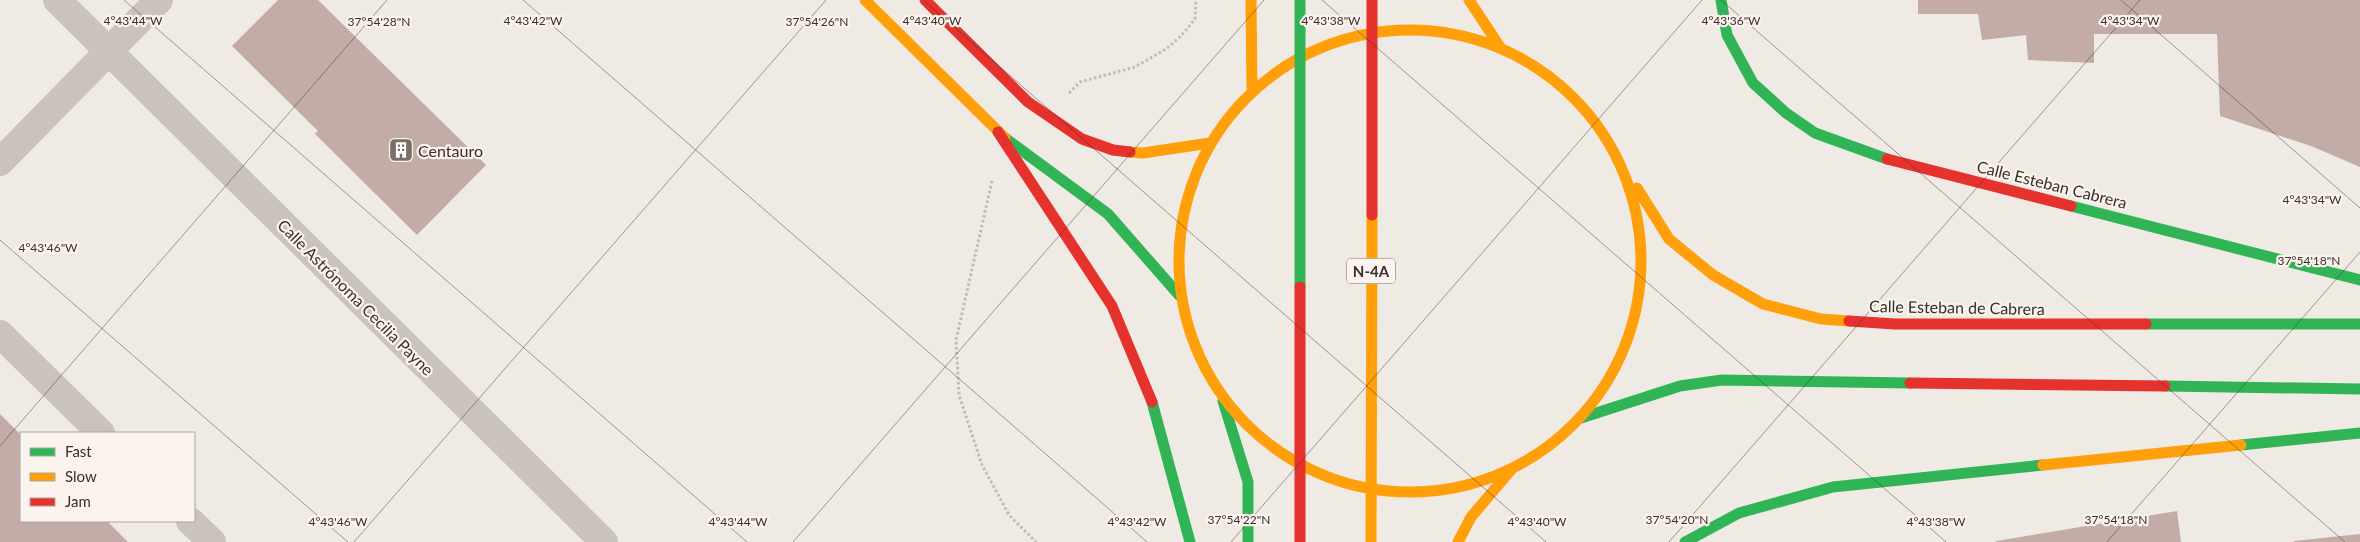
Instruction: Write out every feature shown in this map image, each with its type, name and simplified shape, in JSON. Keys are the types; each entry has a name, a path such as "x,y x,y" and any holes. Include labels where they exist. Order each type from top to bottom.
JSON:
{"street":[{"name":"Calle Astrónoma Cecilia Payne","path":"57,0 604,542"},
{"path":"0,162 159,0"},
{"path":"865,0 998,132 1108,214 1180,295"},
{"path":"925,0 1028,102 1082,139 1113,150 1143,153 1210,143"},
{"path":"1251,0 1252,90"},
{"path":"1300,0 1300,542"},
{"name":"N-4A","path":"1371,542 1372,0"},
{"path":"1469,0 1500,46"},
{"name":"Calle Esteban Cabrera","path":"1721,0 1727,35 1753,83 1786,113 1815,133 1887,158 2360,280"},
{"path":"1248,542 1248,482 1223,401 1195,350 1180,295 1181,216 1210,143 1252,90 1307,53 1369,32 1436,30 1500,46"},
{"name":"Calle Esteban de Cabrera","path":"1500,46 1549,74 1589,113 1669,238 1712,275 1763,304 1821,320 1896,324 2360,324"},
{"path":"998,132 1112,306 1155,408 1190,542"},
{"path":"1223,401 1281,455 1354,487 1434,492 1511,470 1548,447 1580,418 1619,361 1639,295 1640,226 1620,160"},
{"path":"0,334 100,432"},
{"path":"1580,418 1680,386 1722,380 2360,389"},
{"path":"1685,542 1739,513 1833,487 2360,433"},
{"path":"1458,542 1471,517 1511,470"},
{"path":"191,522 212,542"}],"path":[{"path":"1046,116 1080,82 1134,67 1166,49 1181,36 1195,18 1196,0"},
{"path":"1011,151 1000,162 994,173 956,340 958,394 982,465 1009,514 1036,542"}],"building":[{"path":"278,0 318,0 486,165 417,235 315,134 318,131 232,46"},
{"path":"1918,0 2360,0 2360,167 2311,146 2220,116 2217,34 2094,34 2094,63 2028,60 2026,35 1982,40 1978,14 1918,14"},
{"path":"0,414 20,434 20,522 108,522 128,542 0,542"},
{"path":"2177,511 2181,542 1996,542 1996,541"},
{"path":"2360,534 2360,542 2294,542 2294,541"}],"traffic: fast":[{"path":"1300,0 1300,287"},
{"path":"1721,0 1727,35 1753,83 1786,113 1815,133 1887,159"},
{"path":"1005,138 1108,214 1179,295"},
{"path":"2071,206 2360,280"},
{"path":"2146,324 2360,324"},
{"path":"1581,418 1680,386 1722,380 1910,383"},
{"path":"2165,386 2360,389"},
{"path":"1223,401 1248,482 1248,542"},
{"path":"1152,402 1190,542"},
{"path":"2241,445 2360,433"},
{"path":"1685,542 1739,513 1833,487 2043,465"}],"traffic: slow":[{"path":"865,0 1005,138"},
{"path":"1251,0 1252,90"},
{"path":"1469,0 1500,47"},
{"path":"1410,30 1433,31 1455,35 1477,40 1498,48 1519,57 1538,69 1573,98 1602,133 1614,152 1623,173 1631,194 1636,216 1640,238 1641,261 1640,284 1636,306 1631,328 1623,349 1614,370 1602,389 1573,424 1538,453 1519,465 1498,474 1477,482 1455,487 1433,491 1410,492 1387,491 1365,487 1343,482 1322,474 1301,465 1282,453 1247,424 1218,389 1206,370 1197,349 1189,328 1184,306 1180,284 1179,261 1180,238 1184,216 1189,194 1197,173 1206,152 1218,133 1247,98 1282,69 1301,57 1322,48 1343,40 1365,35 1387,31 1410,30"},
{"path":"1130,152 1143,153 1210,143"},
{"path":"1637,188 1669,239 1713,275 1763,304 1821,319 1849,321"},
{"path":"1371,542 1372,215"},
{"path":"2043,465 2241,445"},
{"path":"1458,542 1471,517 1511,470"}],"traffic: jam":[{"path":"925,0 1028,102 1082,139 1113,150 1130,152"},
{"path":"1372,0 1372,215"},
{"path":"998,132 1112,306 1152,402"},
{"path":"1887,159 2071,206"},
{"path":"1300,287 1300,542"},
{"path":"1849,321 1895,324 2146,324"},
{"path":"1910,383 2165,386"}],"place":[{"name":"Centauro","path":"401,150"}]}
